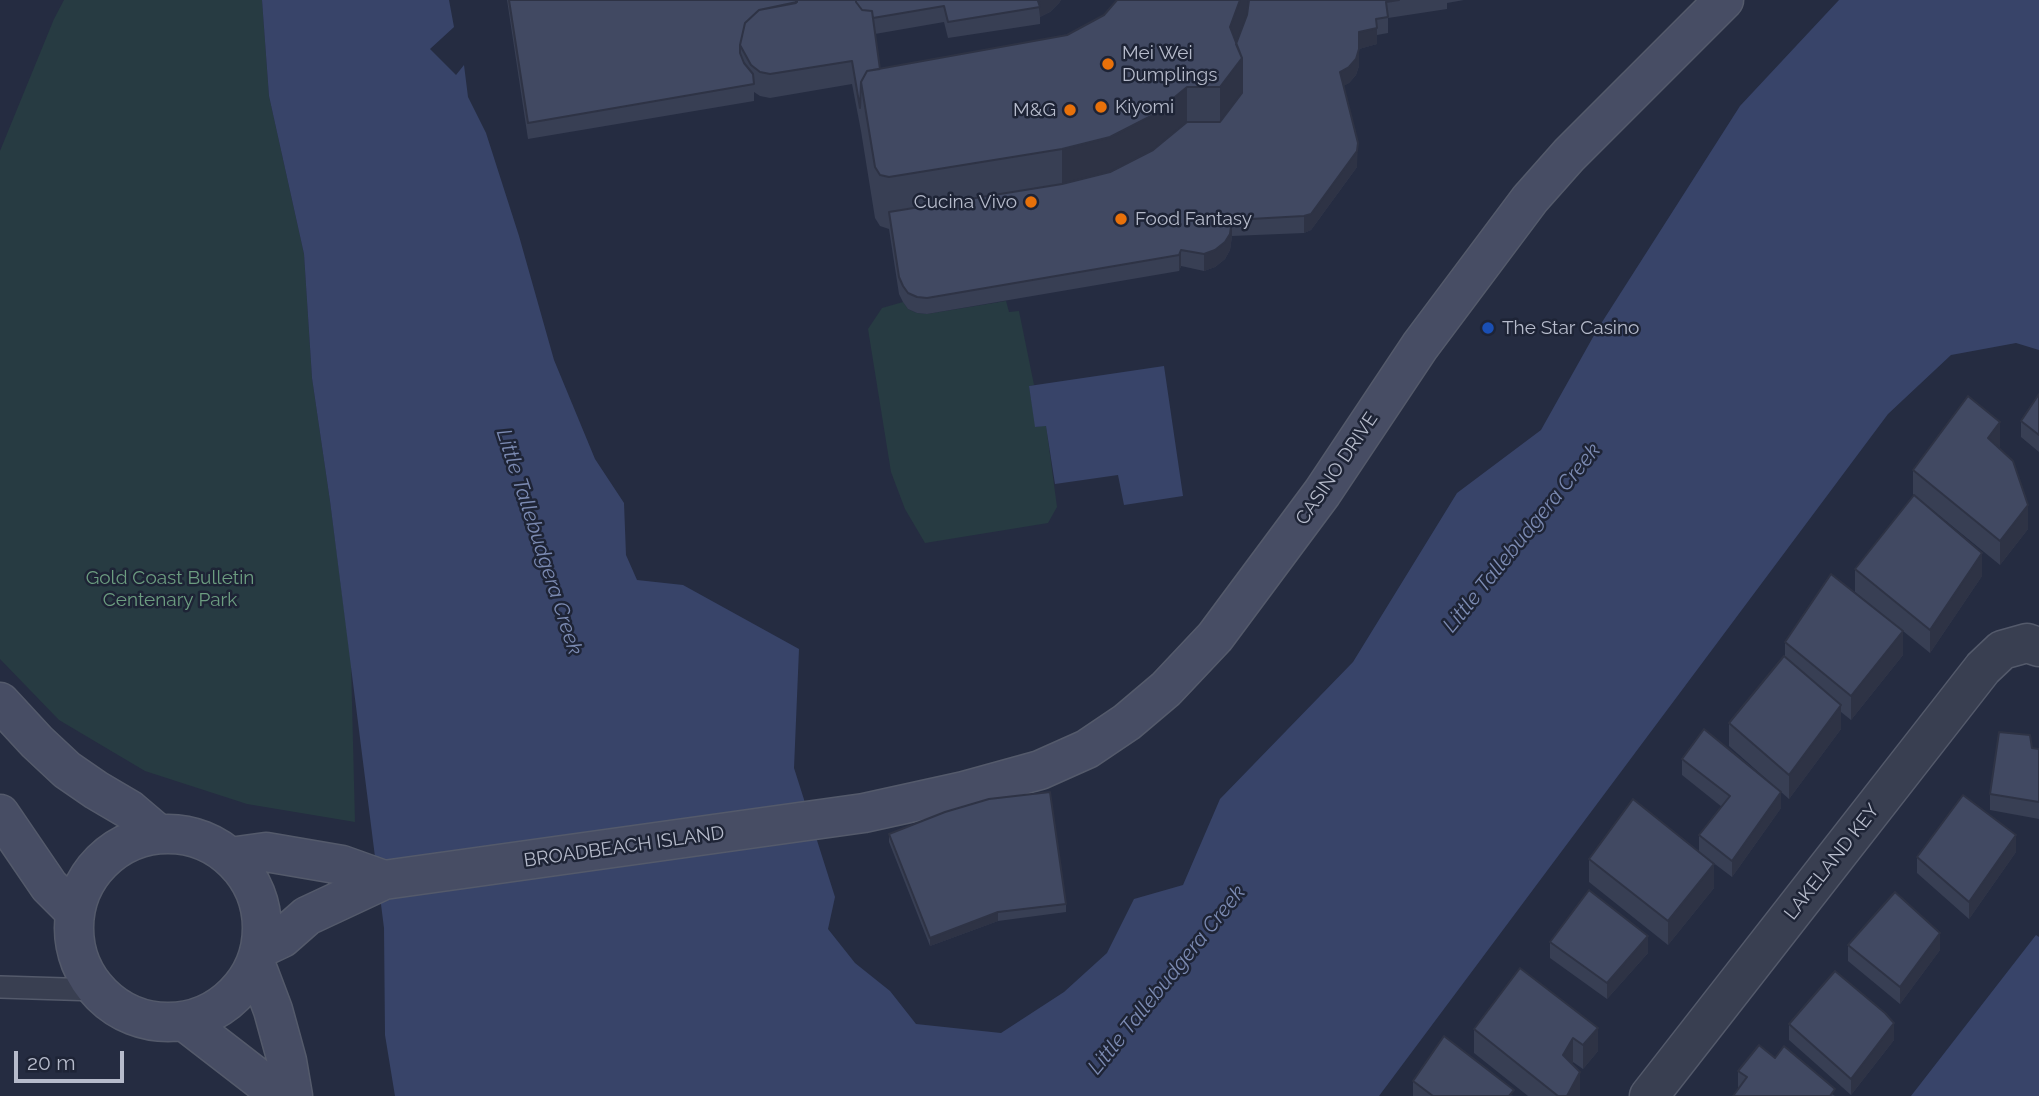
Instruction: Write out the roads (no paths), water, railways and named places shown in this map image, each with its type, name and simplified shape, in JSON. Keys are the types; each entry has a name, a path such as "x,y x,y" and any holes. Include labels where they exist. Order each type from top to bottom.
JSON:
{"street":[{"name":"CASINO DRIVE","path":"864,813 964,791 1040,770 1087,749 1127,722 1166,689 1215,637 1268,569 1420,346 1530,199 1569,155 1724,0"},
{"name":"LAKELAND KEY","path":"1649,1096 1983,668 2002,650 2033,645"},
{"path":"0,702 37,743 67,770 130,810 157,833"},
{"name":"BROADBEACH ISLAND","path":"258,957 307,916 384,880 864,813"},
{"path":"0,814 49,886 74,911"},
{"path":"157,833 183,834 208,842 230,857 247,876 258,898 263,923 258,957 238,992 214,1011 184,1021 152,1021 122,1010 97,990 81,967 73,939 74,911 84,882 103,858 128,842 157,833"},
{"name":"BROADBEACH ISLAND","path":"230,857 265,852 342,865 384,880"},
{"path":"258,957 287,1061 293,1096"},
{"path":"184,1021 281,1096"}],"lane":[{"path":"0,987 97,990"}],"water":[{"name":"Little Tallebudgera Creek","path":"262,0 449,0 454,27 430,49 456,75 464,65 468,97 486,133 554,360 595,459 624,503 626,555 637,580 683,585 799,649 794,768 835,897 828,929 855,963 890,991 916,1024 1001,1033 1064,992 1107,953 1134,899 1183,885 1220,799 1353,662 1457,493 1541,430 1597,330 1740,106 1839,0 2039,0 2039,350 2016,343 1951,355 1888,414 1379,1096 395,1096 385,1035 384,928 312,378 304,254 269,96"},
{"path":"1164,366 1183,496 1124,505 1118,475 1055,484 1046,426 1035,427 1029,386"},
{"path":"2036,935 2039,937 2039,1096 1911,1096"}],"place":[{"name":"Mei Wei Dumplings","path":"1108,64"},
{"name":"Kiyomi","path":"1101,107"},
{"name":"M&G","path":"1070,110"},
{"name":"Cucina Vivo","path":"1031,202"},
{"name":"Food Fantasy","path":"1121,219"},
{"name":"The Star Casino","path":"1488,328"}],"park label":[{"name":"Gold Coast Bulletin Centenary Park","path":"170,589"}]}
